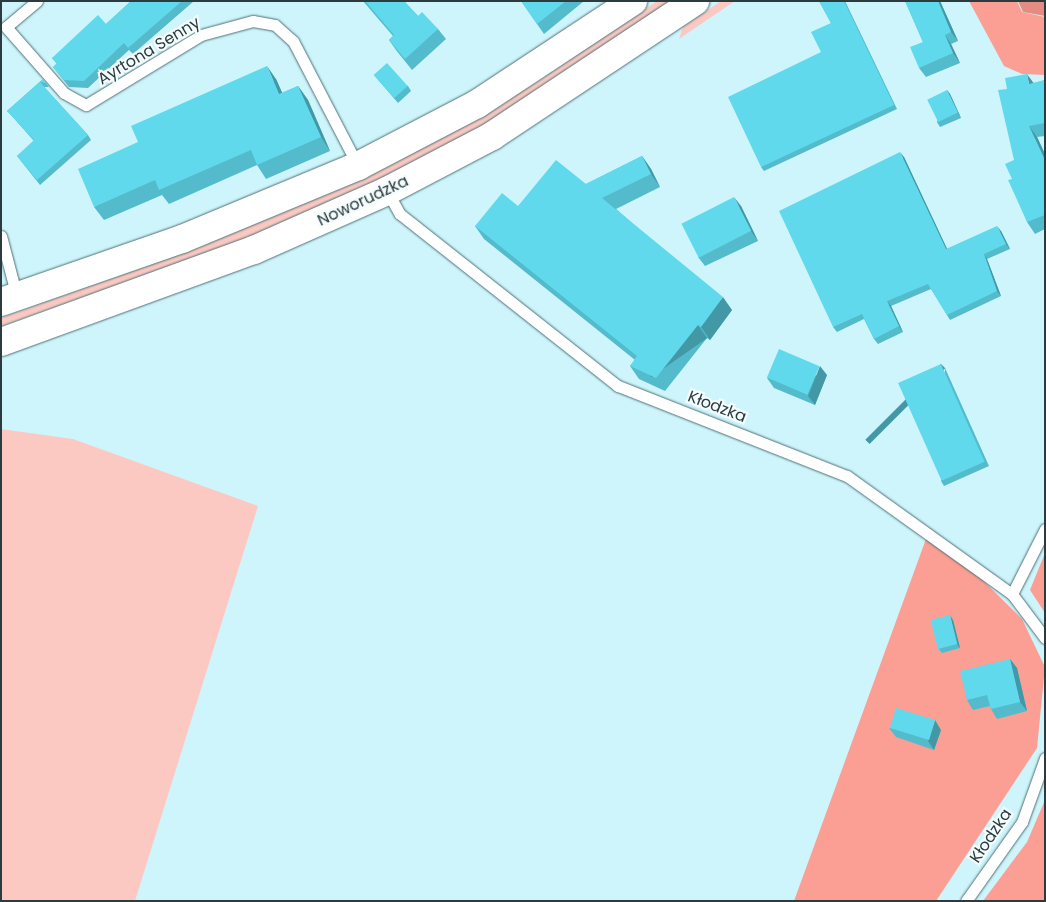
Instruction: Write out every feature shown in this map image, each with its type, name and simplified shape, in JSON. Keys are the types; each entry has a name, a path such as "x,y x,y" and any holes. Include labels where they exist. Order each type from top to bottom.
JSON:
{"main road":[{"name":"Noworudzka","path":"9,300 182,239 358,166 477,104 633,1"},
{"name":"Noworudzka","path":"1,342 254,250 387,191 492,136 695,1"}],"lane":[{"name":"Ayrtona Senny","path":"37,1 6,27 64,93 86,105 201,36 253,21 275,25 297,47 358,166"},
{"name":"Kłodzka","path":"387,191 400,214 618,386 847,476 1012,594 1045,638"},
{"path":"1,236 9,300"},
{"path":"1012,594 1045,529"},
{"name":"Kłodzka","path":"966,901 1022,822 1045,758"}],"shaded area":[{"path":"657,1 673,1 485,125 373,183 254,236 1,326 1,318 200,247 390,166 539,81"},
{"path":"721,1 735,1 679,39 683,27"},
{"path":"969,1 1017,1 1022,12 1045,17 1045,75 1022,74 1004,66"},
{"path":"1018,1 1045,1 1045,16 1023,12"},
{"path":"1,429 73,439 258,506 135,901 1,901"},
{"path":"930,528 1022,619 1045,667 1037,748 936,901 794,901"},
{"path":"1045,553 1045,613 1030,590"},
{"path":"1045,800 1045,901 983,901 1027,842"}],"building":[{"path":"131,1 182,1 128,48 124,43 84,81 64,80 53,67 57,63 52,58 98,15 106,24"},
{"path":"365,1 404,1 418,16 422,12 438,29 405,59 389,40 394,35"},
{"path":"521,1 566,1 537,24"},
{"path":"819,1 844,1 894,105 761,167 728,97 821,52 811,32 831,23"},
{"path":"905,1 938,1 951,32 945,35 953,53 919,68 910,47 923,42"},
{"path":"387,63 408,86 394,98 374,75"},
{"path":"267,66 279,94 298,86 321,137 257,165 251,150 159,190 155,180 94,207 78,169 138,142 131,126"},
{"path":"1027,74 1029,84 1045,80 1045,123 1029,126 1045,160 1045,215 1027,222 1008,180 1012,179 1005,164 1014,160 998,90 1007,89 1005,78"},
{"path":"43,79 46,83 40,82 88,135 37,180 17,156 34,140 7,111"},
{"path":"947,90 958,112 938,122 927,100"},
{"path":"900,152 946,249 997,226 1006,244 984,254 997,291 947,315 928,284 887,301 899,326 874,339 862,314 833,327 779,211"},
{"path":"642,156 651,174 602,198 723,297 701,327 698,325 656,378 630,366 637,356 475,226 502,193 518,206 556,160 586,184"},
{"path":"734,197 751,231 699,258 681,224"},
{"path":"779,349 820,366 807,395 767,378"},
{"path":"941,364 985,462 942,481 898,383"},
{"path":"950,615 957,644 938,649 931,620"},
{"path":"1010,659 1020,702 991,709 987,695 967,700 960,671"},
{"path":"896,708 935,720 929,740 890,728"}]}
